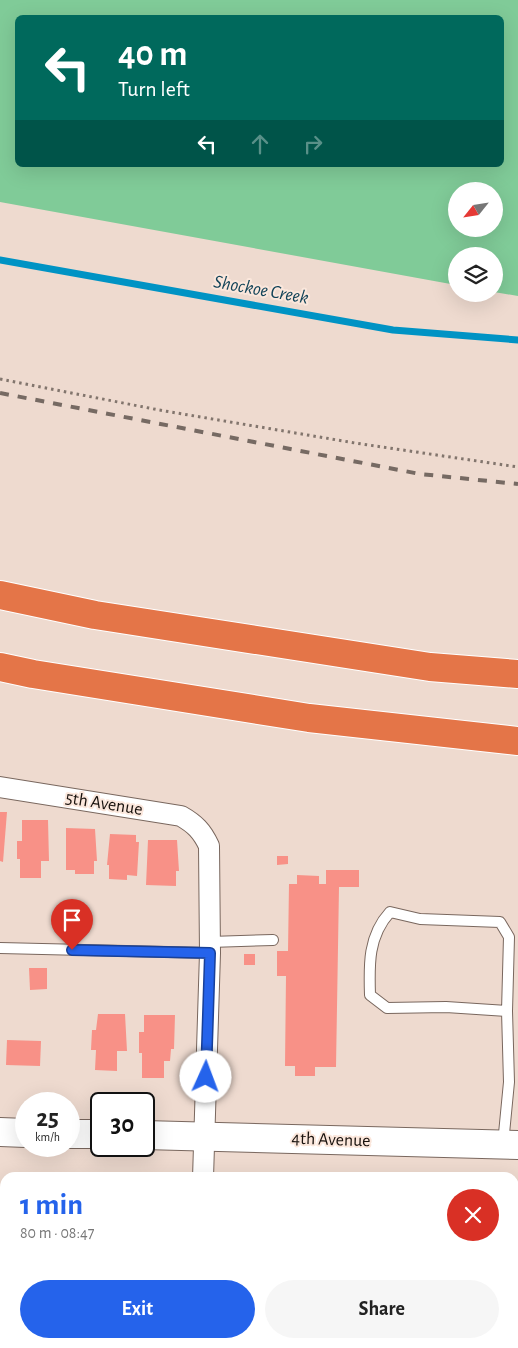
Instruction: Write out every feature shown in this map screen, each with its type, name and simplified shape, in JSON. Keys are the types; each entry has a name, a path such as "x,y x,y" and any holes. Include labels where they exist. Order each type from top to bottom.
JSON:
{"highway":[{"path":"0,595 95,616 430,667 518,674"},
{"path":"0,667 309,718 518,741"}],"main road":[{"path":"0,1132 15,1132"},
{"name":"4th Avenue","path":"155,1135 510,1145"}],"street":[{"name":"5th Avenue","path":"0,787 180,816 194,823 203,833 209,846 210,947"},
{"path":"203,1172 210,947"}],"lane":[{"path":"508,1011 446,1007 387,1008 370,995 369,957 380,922 390,912 420,919 500,922 509,937 510,1145"},
{"path":"0,948 210,947 273,940"}],"path":[{"path":"0,379 159,410 355,443 518,467"}],"green space":[{"path":"0,0 518,0 518,296 503,294 503,247 448,247 448,284 0,202"}],"building":[{"path":"0,812 7,812 3,862 0,861"},
{"path":"22,820 48,820 49,861 41,861 41,878 20,878 20,859 17,859 17,841 22,841"},
{"path":"66,828 95,829 97,861 94,861 94,874 75,874 75,870 66,870"},
{"path":"110,834 136,835 136,842 139,842 137,876 127,875 127,880 109,879 109,865 107,865"},
{"path":"148,840 177,840 179,871 176,871 176,886 146,885"},
{"path":"277,856 288,856 288,864 277,865"},
{"path":"326,870 359,870 359,887 339,887 336,1067 315,1067 315,1076 295,1076 295,1066 285,1066 286,976 277,976 277,951 288,951 289,884 297,884 297,875 319,876 319,884 326,884"},
{"path":"244,954 255,954 255,965 244,965"},
{"path":"29,968 47,968 47,989 30,990"},
{"path":"98,1014 125,1014 127,1051 117,1051 117,1071 95,1070 96,1050 91,1050 92,1030 96,1030"},
{"path":"144,1015 175,1015 174,1049 171,1049 170,1061 164,1061 164,1078 142,1078 142,1053 139,1053 139,1032 144,1032"},
{"path":"7,1040 41,1041 40,1066 6,1065"}],"waterway":[{"name":"Shockoe Creek","path":"0,260 393,330 518,340"}],"railway":[{"path":"0,393 420,474 518,484"}],"route":[{"path":"72,950 210,953 206,1077"}]}
